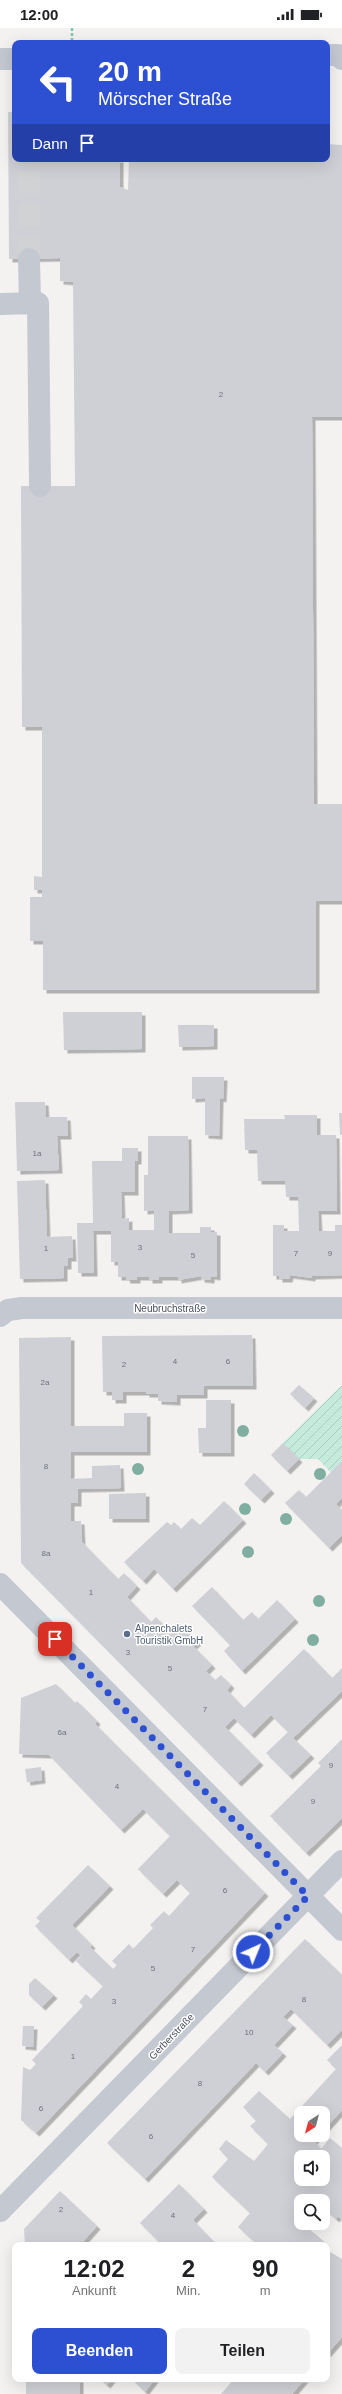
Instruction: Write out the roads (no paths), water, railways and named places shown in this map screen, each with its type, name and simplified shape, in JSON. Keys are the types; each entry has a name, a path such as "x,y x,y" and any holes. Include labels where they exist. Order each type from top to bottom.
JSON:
{"street":[{"path":"330,55 338,55 342,59"},
{"path":"0,59 12,59"},
{"path":"29,259 30,303"},
{"path":"0,304 38,304 40,486"},
{"name":"Neubruchstraße","path":"0,1316 8,1310 22,1308 342,1308"},
{"path":"0,1584 342,1930"},
{"name":"Gerberstraße","path":"0,2212 342,1861"}],"tunnel":[{"path":"29,162 29,259"}],"place":[{"name":"Alpenchalets Touristik GmbH","path":"127,1634"}]}
